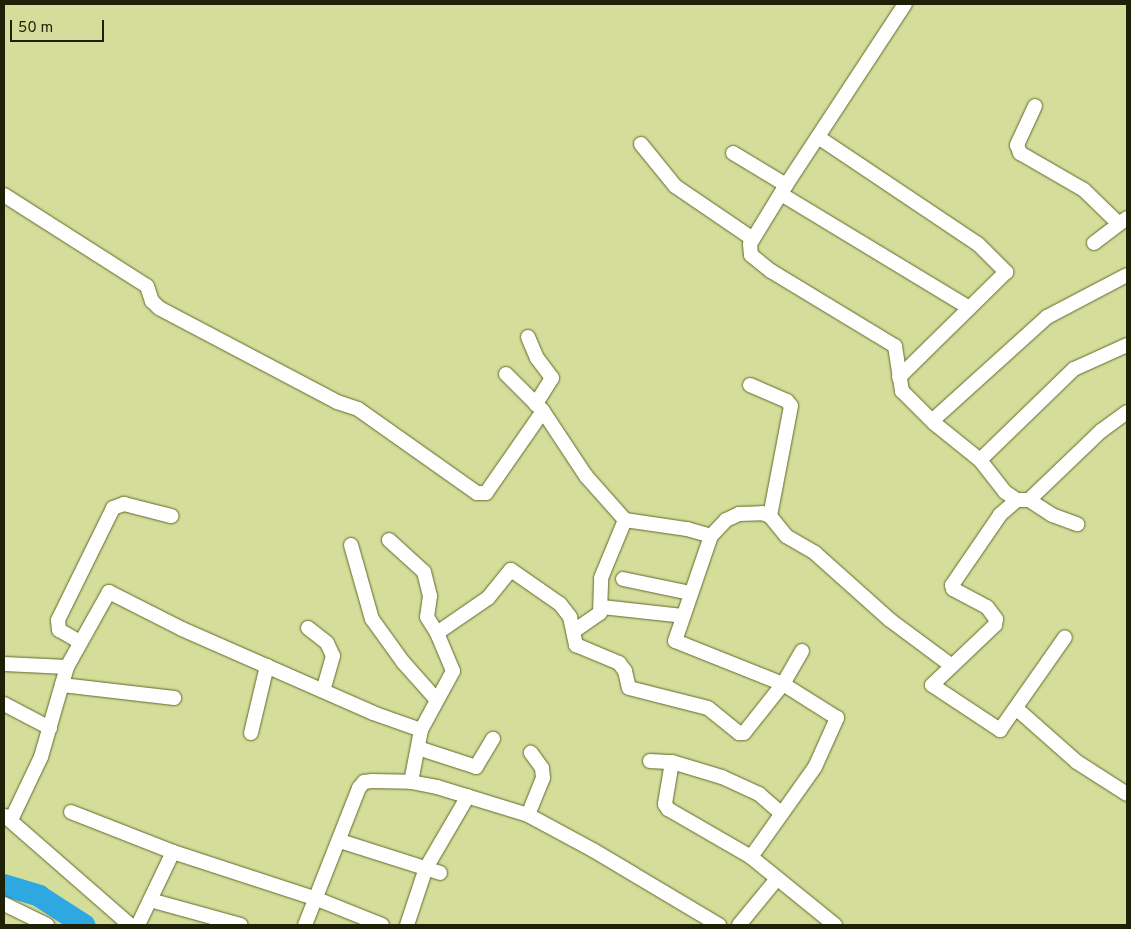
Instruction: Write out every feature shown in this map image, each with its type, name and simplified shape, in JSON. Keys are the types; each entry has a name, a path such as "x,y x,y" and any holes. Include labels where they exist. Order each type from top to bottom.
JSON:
{"street":[{"path":"905,4 783,190 753,239 750,250 753,259 895,346 898,353 898,377 902,391 980,460 990,477 1014,505 1077,524"},
{"path":"1035,106 1017,145 1020,153 1084,190 1123,221 1094,243"},
{"path":"818,137 978,244 1006,272 898,377"},
{"path":"641,144 676,186 753,239"},
{"path":"733,153 783,190 969,308"},
{"path":"4,195 147,286 152,301 159,308 337,402 358,409 477,493 486,493 540,407 552,378 537,358 528,337"},
{"path":"933,420 1047,317 1127,275"},
{"path":"980,460 1074,369 1127,345"},
{"path":"506,374 540,407 586,476 625,520 687,529 711,536"},
{"path":"750,385 787,401 791,406 770,516"},
{"path":"1064,637 1017,709 1000,730 934,688 933,682 952,666 996,622 980,602 952,588 1014,505 1101,431 1127,412"},
{"path":"80,642 59,630 58,620 113,508 124,504 170,516"},
{"path":"751,857 815,767 837,718 784,684 676,644 682,616 711,536 733,516 762,513 770,516 786,536 815,553 890,620 952,666"},
{"path":"574,631 596,618 602,607 601,578 625,520"},
{"path":"389,540 424,572 430,596 427,617 437,633 454,671 438,695 421,730 412,782"},
{"path":"351,545 372,619 398,656 438,695"},
{"path":"437,633 488,598 511,570 560,604 570,617 576,644 623,667 629,688 708,708 742,734 784,684 802,651"},
{"path":"622,579 690,593"},
{"path":"130,925 8,818 41,757 67,667 80,642 112,592 182,629 421,730"},
{"path":"602,607 682,616"},
{"path":"308,628 327,643 333,656 323,690"},
{"path":"4,664 67,667"},
{"path":"251,733 266,666"},
{"path":"62,685 174,698"},
{"path":"4,704 50,728"},
{"path":"1017,709 1077,762 1127,794"},
{"path":"418,748 476,767 493,739"},
{"path":"528,815 543,778 542,768 531,754"},
{"path":"650,761 672,762 722,777 759,794 782,814"},
{"path":"672,762 666,807 751,857 776,880 835,925"},
{"path":"305,925 317,900 364,782 412,782 468,796 528,815 577,841 718,925"},
{"path":"407,925 426,868 468,796"},
{"path":"71,812 173,852 317,900 375,924"},
{"path":"340,841 440,873"},
{"path":"138,925 173,852"},
{"path":"739,925 776,880"},
{"path":"150,900 237,925"},
{"path":"4,904 47,925"}],"waterway":[{"path":"4,885 39,896 84,925"}]}
